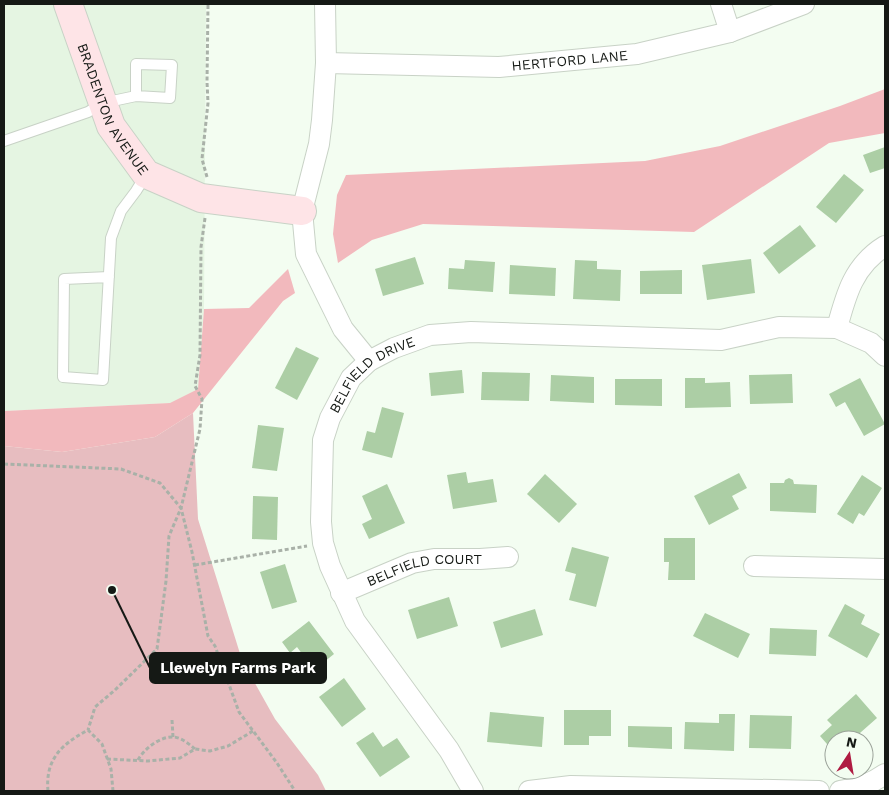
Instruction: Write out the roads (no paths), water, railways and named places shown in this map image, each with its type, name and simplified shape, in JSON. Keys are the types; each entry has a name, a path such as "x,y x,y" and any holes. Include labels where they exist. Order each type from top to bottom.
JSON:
{"street":[{"name":"BRADENTON AVENUE","path":"68,4 111,126 146,174 201,198 302,211"},
{"path":"325,4 326,63 319,144 302,211 306,254 343,329 369,361"},
{"path":"720,4 730,32"},
{"name":"HERTFORD LANE","path":"326,63 499,67 638,54 730,32 804,4"},
{"path":"885,246 869,258 858,270 844,302 837,328 871,343 885,356"},
{"name":"BELFIELD DRIVE","path":"473,791 449,750 355,622 330,566 321,522 323,440 330,418 351,378 369,361 394,348 430,335 472,332 721,340 779,328 837,328"},
{"name":"BELFIELD COURT","path":"341,592 412,563 434,559 508,557"},
{"path":"754,566 885,569"},
{"path":"840,791 857,789 874,782 885,774"},
{"path":"529,791 571,786 819,791"}],"lane":[{"path":"4,140 88,112 103,103 136,96 170,98 172,66 136,64 136,96"},
{"path":"109,276 64,279 63,377 103,380 109,276 111,238 121,211 146,174"}],"place":[{"name":"Llewelyn Farms Park","path":"112,590"}]}
